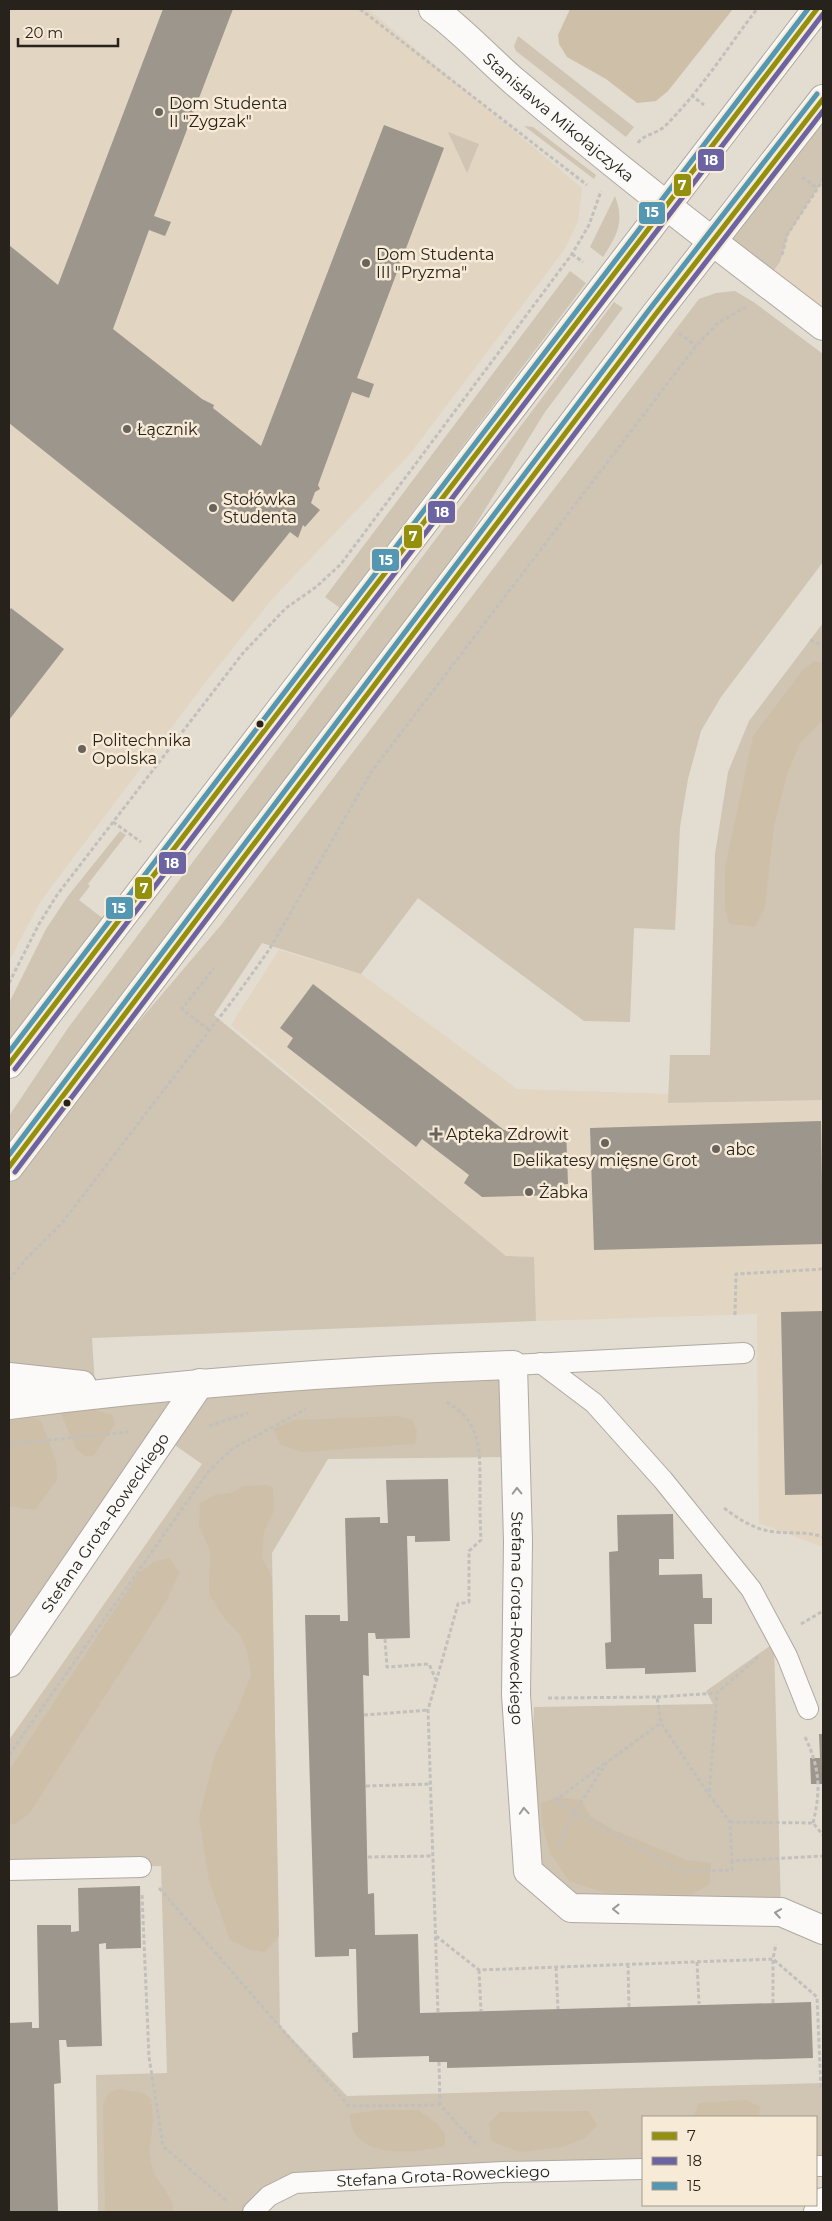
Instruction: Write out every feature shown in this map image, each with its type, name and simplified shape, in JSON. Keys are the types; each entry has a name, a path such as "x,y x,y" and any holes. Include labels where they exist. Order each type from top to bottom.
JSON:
{"street":[{"name":"Stanisława Mikołajczyka","path":"433,9 459,28 513,81 712,242 823,326"},
{"path":"9,1064 817,9"},
{"path":"9,1167 712,242 823,99"},
{"path":"9,1364 48,1381"},
{"path":"9,1405 200,1383 513,1364"},
{"name":"Stefana Grota-Roweckiego","path":"513,1364 518,1541 516,1695 528,1871 571,1908 781,1912 823,1930"},
{"path":"9,1377 136,1389"},
{"name":"Stefana Grota-Roweckiego","path":"9,1663 200,1383"},
{"path":"818,2212 823,2202"}],"lane":[{"path":"513,1364 744,1353"},
{"path":"541,1363 594,1403 663,1480 750,1589 787,1656 808,1709"},
{"path":"9,1870 140,1867"},
{"name":"Stefana Grota-Roweckiego","path":"253,2212 269,2196 295,2183 503,2172 642,2169"}],"path":[{"path":"360,9 599,195"},
{"path":"636,145 641,138 656,133 667,123 757,9"},
{"path":"795,172 818,188"},
{"path":"780,262 788,235 823,180"},
{"path":"9,983 47,910 243,653 286,608 316,587 341,564 572,254 589,225 599,195 606,184"},
{"path":"9,1280 26,1259 62,1223 269,950 372,771 696,346 718,323 743,310 748,305"},
{"path":"675,330 696,346"},
{"path":"810,640 823,646"},
{"path":"113,822 141,842"},
{"path":"209,1030 182,1009 214,968"},
{"path":"735,1315 736,1274 823,1269"},
{"path":"438,2012 428,1710 458,1604 469,1602 469,1550 481,1540 478,1442 472,1425 461,1412 439,1398"},
{"path":"9,1755 208,1472 232,1449 311,1406 302,1407"},
{"path":"9,1444 169,1428 212,1426 254,1411"},
{"path":"723,1507 745,1524 776,1532 810,1532 823,1537"},
{"path":"385,1639 387,1666 429,1664 437,1680"},
{"path":"543,1698 657,1697 716,1693 760,1656"},
{"path":"709,1795 716,1693"},
{"path":"548,1797 682,1872 732,1870 730,1822 709,1795 661,1723 657,1697"},
{"path":"364,1715 428,1710"},
{"path":"555,1801 661,1723"},
{"path":"805,1737 815,1758 818,1784 813,1823 823,1835"},
{"path":"574,1813 607,1762"},
{"path":"366,1786 430,1784"},
{"path":"730,1822 813,1823"},
{"path":"368,1857 433,1856"},
{"path":"732,1861 823,1856"},
{"path":"140,1867 349,2106 440,2105"},
{"path":"140,1867 149,2057 163,2146 233,2206"},
{"path":"436,1936 479,1970 773,1959 817,1997 821,2090"},
{"path":"773,1959 773,2003"},
{"path":"697,1962 699,2004"},
{"path":"628,1964 629,2008"},
{"path":"556,1967 558,2009"},
{"path":"479,1970 481,2011"},
{"path":"439,2062 440,2105 503,2172"}],"shaded area":[{"path":"9,9 368,9 582,188 578,222 564,250 409,455 273,598 205,683 39,904 9,961"},
{"path":"570,9 733,9 668,91 656,101 637,103 606,79 567,57 559,44 558,35"},
{"path":"518,36 634,127 626,137 516,51 514,46"},
{"path":"823,99 823,180 788,235 780,262 765,282 712,241"},
{"path":"524,126 533,127 596,175 594,179"},
{"path":"448,132 479,144 467,173"},
{"path":"823,180 823,326 765,282 780,262 787,235"},
{"path":"615,196 619,213 618,228 603,257 590,247"},
{"path":"570,271 586,283 340,608 325,597"},
{"path":"735,291 755,303 823,354 823,562 721,697 701,731 688,779 680,827 675,930 634,928 630,1022 584,1021 418,898 361,974 262,943 214,1015 506,1256 534,1257 536,1321 92,1338 95,1386 513,1365 517,1457 328,1459 272,1553 280,2026 347,2096 823,2083 823,2166 817,2166 817,2116 642,2116 642,2169 295,2183 253,2212 98,2212 96,2075 167,2073 161,1866 9,1870 9,1740 202,1464 163,1437 9,1663 9,1174 221,925 699,299 716,293"},
{"path":"614,302 623,308 545,412 452,563 9,1143 9,1116 68,1028"},
{"path":"823,623 823,1100 668,1103 670,1055 710,1055 715,854 728,772 749,721"},
{"path":"815,661 823,663 823,720 801,742 788,771 774,826 765,907 755,927 729,924 725,908 725,868 753,736 803,670"},
{"path":"120,831 126,835 88,884 90,886 79,900 105,920 9,1044 9,1003 46,929 68,896"},
{"path":"279,950 361,974 517,1089 669,1094 668,1103 823,1100 823,1547 759,1523 757,1314 536,1321 533,1257 506,1256 231,1025"},
{"path":"87,1408 112,1415 115,1424 94,1455 87,1457 76,1449 62,1412"},
{"path":"22,1414 41,1421 56,1461 57,1480 35,1510 9,1506 9,1416"},
{"path":"396,1416 412,1420 417,1431 415,1444 302,1452 281,1445 273,1429 293,1420"},
{"path":"266,1485 273,1487 274,1511 264,1531 262,1557 272,1577 279,1936 265,1952 250,1950 230,1940 209,1881 199,1817 215,1755 240,1704 251,1675 247,1650 239,1633 224,1618 209,1594 210,1551 199,1526 200,1503 215,1495 230,1493 244,1486"},
{"path":"170,1558 179,1573 167,1600 29,1814 15,1824 9,1823 9,1771 138,1574 155,1561"},
{"path":"774,1643 781,1912 571,1908 528,1871 534,1707 713,1704 706,1691"},
{"path":"557,1797 581,1800 590,1816 614,1830 686,1860 711,1863 710,1884 691,1895 606,1893 569,1881 550,1853 542,1824 541,1803"},
{"path":"120,2089 143,2093 151,2099 153,2121 149,2152 153,2172 172,2201 174,2212 105,2212 103,2106 109,2092"},
{"path":"747,2100 760,2107 759,2116 693,2116 699,2103"},
{"path":"379,2110 418,2110 437,2123 445,2134 445,2146 401,2152 371,2146 360,2140 353,2129 350,2114"},
{"path":"588,2111 597,2125 585,2138 563,2147 520,2152 491,2141 489,2123 500,2112"}],"building":[{"path":"163,9 233,9 154,216 171,222 165,236 149,230 113,329 202,399 214,405 213,408 261,446 384,125 444,148 357,378 374,384 369,398 352,392 318,485 320,489 315,492 311,503 320,510 305,527 303,525 298,538 290,532 233,602 9,423 9,245 58,285"},
{"path":"11,608 64,649 9,720 9,611"},
{"path":"313,984 504,1130 566,1129 568,1184 557,1185 558,1195 482,1197 464,1183 469,1175 422,1139 416,1147 287,1047 293,1038 280,1028"},
{"path":"821,1121 823,1244 594,1250 590,1128"},
{"path":"823,1311 823,1494 785,1495 781,1312"},
{"path":"448,1479 450,1541 415,1542 415,1536 407,1536 410,1638 376,1639 375,1633 368,1633 369,1676 363,1675 368,1894 374,1893 375,1935 418,1934 420,2013 811,2002 813,2058 447,2068 447,2062 429,2062 429,2056 353,2058 352,2033 358,2032 356,1949 349,1949 349,1956 315,1957 305,1615 340,1615 340,1621 348,1621 345,1518 380,1517 380,1523 388,1523 386,1480"},
{"path":"673,1514 674,1559 659,1559 659,1575 702,1574 703,1598 712,1598 712,1624 694,1624 696,1672 645,1674 645,1668 606,1669 605,1643 611,1642 609,1552 618,1551 617,1515"},
{"path":"819,1734 823,1734 823,1784 811,1784 810,1758 820,1758"},
{"path":"140,1886 141,1948 106,1949 106,1943 99,1944 102,2046 67,2047 66,2040 59,2040 61,2083 54,2084 58,2212 9,2212 9,2023 32,2022 32,2028 39,2028 37,1925 71,1925 71,1932 79,1931 78,1888"}],"transit line":[{"name":"15","path":"9,1052 808,9"},
{"name":"7","path":"9,1064 817,9"},
{"name":"18","path":"15,1069 823,14"},
{"name":"15","path":"9,1155 649,310 817,94"},
{"name":"7","path":"9,1167 655,315 823,99"},
{"name":"18","path":"15,1172 661,320 823,111"}],"place":[{"name":"Dom Studenta II \"Zygzak\"","path":"159,112"},
{"name":"Dom Studenta III \"Pryzma\"","path":"366,263"},
{"name":"Łącznik","path":"127,429"},
{"name":"Stołówka Studenta","path":"213,508"},
{"name":"Politechnika Opolska","path":"82,749"},
{"name":"Apteka Zdrowit","path":"436,1134"},
{"name":"Delikatesy mięsne Grot","path":"605,1143"},
{"name":"abc","path":"716,1149"},
{"name":"Żabka","path":"529,1192"}]}
